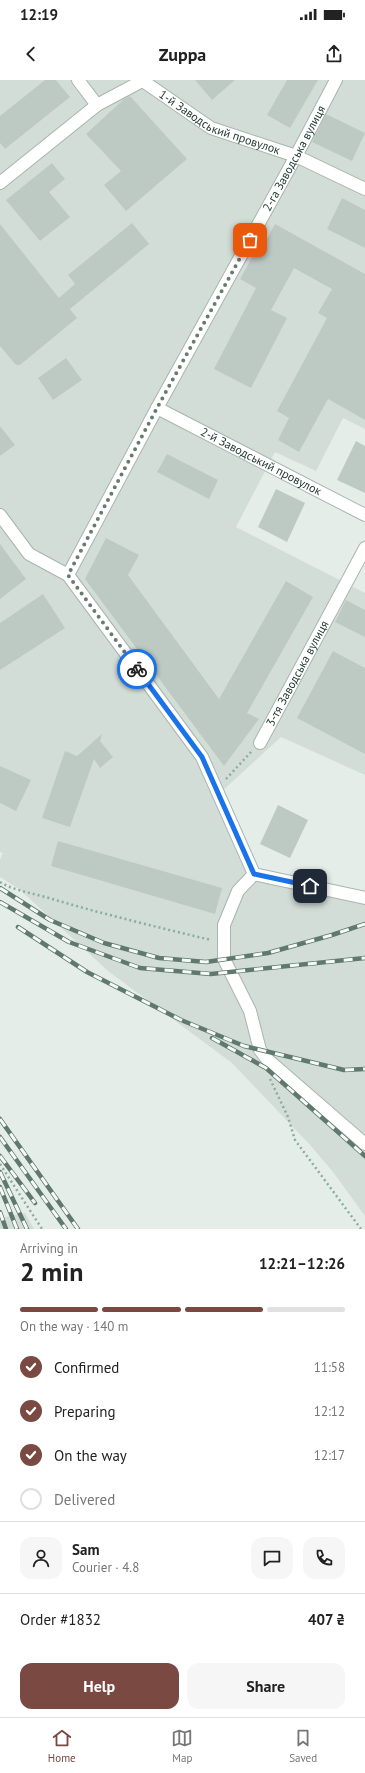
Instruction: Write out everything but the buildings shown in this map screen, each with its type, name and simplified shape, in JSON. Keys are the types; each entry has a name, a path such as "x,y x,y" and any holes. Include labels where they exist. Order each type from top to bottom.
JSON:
{"street":[{"path":"78,80 97,105"},
{"path":"0,183 97,105 143,80"},
{"name":"1-й Заводський провулок","path":"143,80 211,128 296,156 365,189"},
{"name":"2-га Заводська вулиця","path":"68,575 157,408 296,156 336,80"},
{"name":"2-й Заводський провулок","path":"157,408 365,515"},
{"path":"0,515 29,554 68,575 202,757 254,874"},
{"name":"3-тя Заводська вулиця","path":"260,743 365,548"},
{"path":"254,874 365,898"},
{"path":"254,874 238,891 224,925 224,959 250,1011 260,1050 267,1059 365,1144"}],"path":[{"path":"216,788 235,771 260,743"},
{"path":"0,882 11,888 37,894 95,912 224,944"},
{"path":"267,1059 270,1081 288,1116 295,1140 361,1229"},
{"path":"0,1164 42,1229"}],"shaded area":[{"path":"0,80 365,80 365,429 343,418 316,471 275,452 236,527 365,593 365,775 281,737 219,794 254,874 365,898 365,1216 333,1172 311,1146 232,1063 108,971 19,889 0,877 0,859 3,853 0,852"},
{"path":"25,1213 34,1229 0,1229 0,1218"}],"railway":[{"path":"0,888 50,920 104,943 159,958 206,962 268,953 365,924"},
{"path":"0,902 69,942 140,968 211,974 365,958"},
{"path":"18,927 87,972 181,1020 244,1046 344,1070 365,1069"},
{"path":"212,1038 266,1068 365,1156"},
{"path":"0,1119 78,1229"},
{"path":"0,1137 66,1229"},
{"path":"0,1156 35,1203"},
{"path":"0,1172 27,1229"},
{"path":"0,1187 17,1229"},
{"path":"0,1212 6,1229"}],"way so far":[{"path":"137,669 68,575 157,408 250,240"}],"route":[{"path":"137,669 202,757 254,874 310,886"}]}
